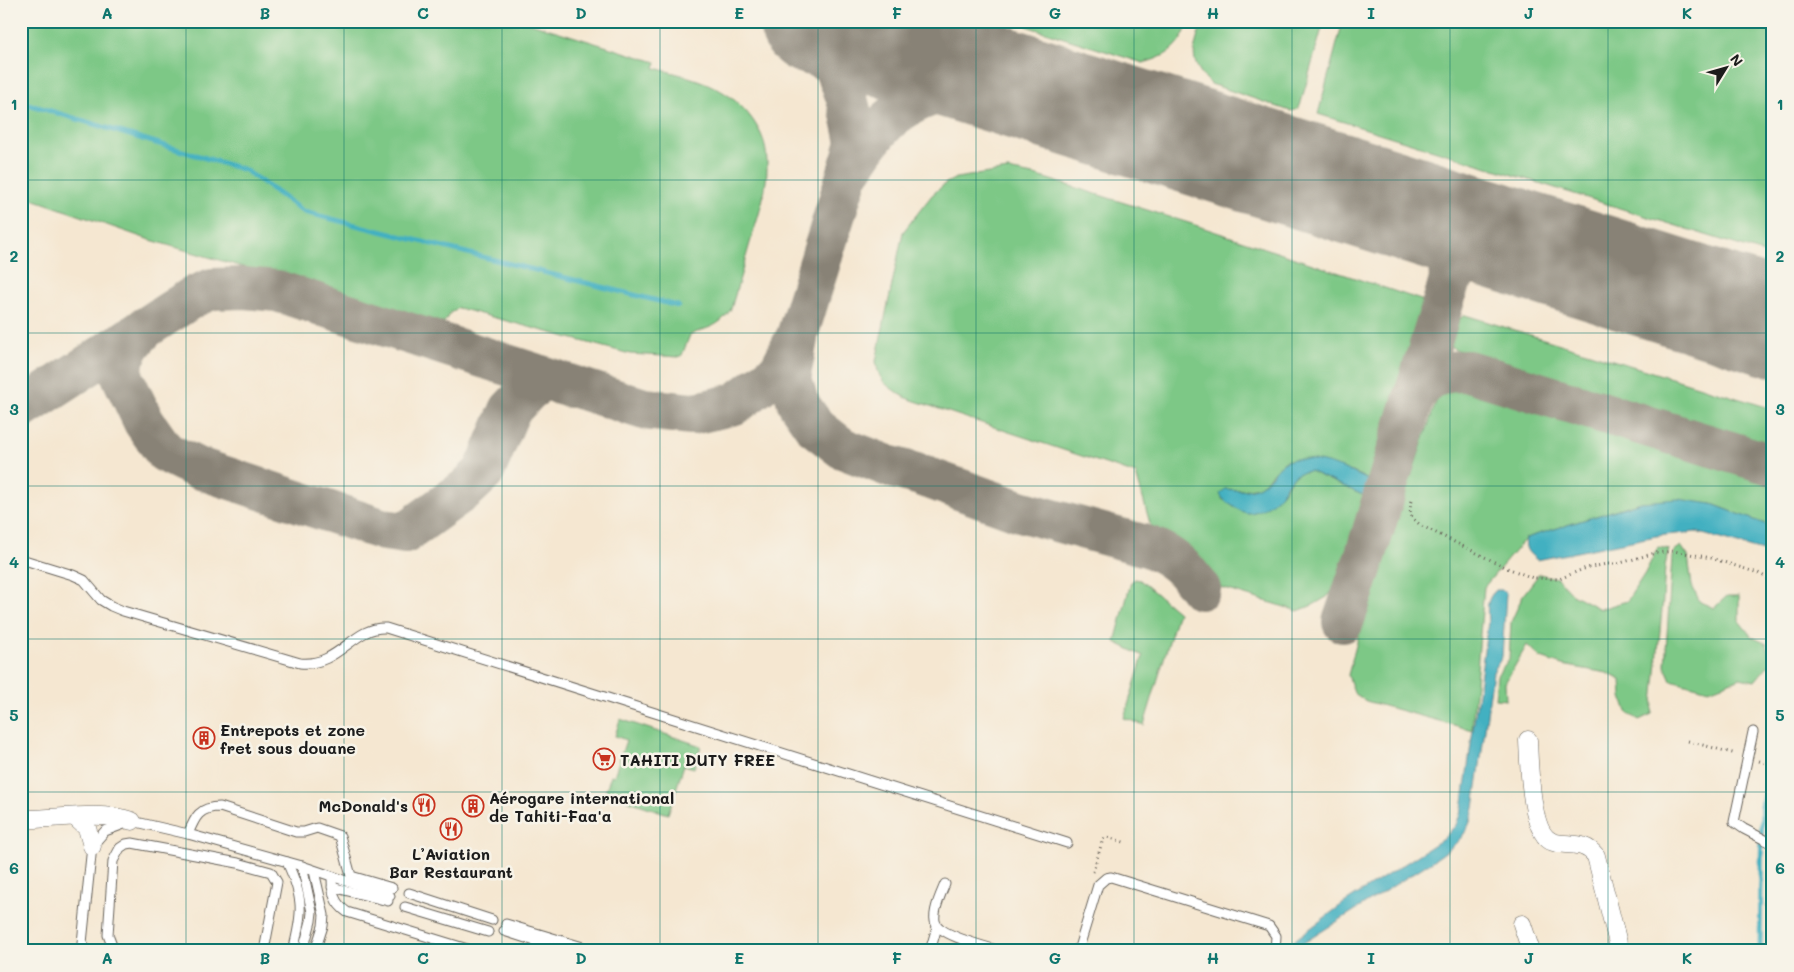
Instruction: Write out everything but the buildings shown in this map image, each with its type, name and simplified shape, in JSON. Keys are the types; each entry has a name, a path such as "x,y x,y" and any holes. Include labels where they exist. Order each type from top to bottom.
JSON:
{"street":[{"path":"1528,740 1530,790 1541,832 1547,839 1553,842 1585,846 1596,856 1620,951"},
{"path":"21,818 76,818 101,815 120,817 132,821"},
{"path":"76,818 87,828 92,846"},
{"path":"1522,924 1531,951"}],"lane":[{"path":"21,559 84,580 101,600 123,611 300,664 311,664 327,660 368,632 378,628 386,628 1067,843"},
{"path":"1753,732 1752,759 1734,822 1769,842"},
{"path":"83,948 92,846 105,831 132,821 188,834 302,866 332,882 390,895 351,876 340,836 317,828 296,832 220,807 210,807 202,811 195,818 188,834"},
{"path":"114,951 108,935 113,860 120,848 132,843 238,863 271,872 277,882 264,951"},
{"path":"287,862 301,906 301,919 293,951"},
{"path":"302,866 312,912 303,951"},
{"path":"314,871 324,915 323,926 315,951"},
{"path":"1078,951 1098,885 1106,878 1111,877 1269,926 1276,936 1275,951"},
{"path":"1773,878 1769,904 1773,910"},
{"path":"332,882 335,901 347,912 474,951"},
{"path":"945,884 934,916 938,927 942,931 956,937 1000,951"},
{"path":"407,900 490,926"},
{"path":"930,951 938,927"},
{"path":"504,931 547,951"},
{"path":"504,931 566,951"},
{"path":"504,931 596,951"}],"path":[{"path":"1412,501 1409,509 1413,520 1422,526 1506,568 1533,578 1559,579 1586,568 1616,564 1655,553 1674,551 1711,558 1758,573 1773,581"},
{"path":"1688,741 1773,765"}],"green space":[{"path":"21,21 524,21 656,62 655,68 698,80 715,87 729,96 753,120 764,142 767,167 764,193 731,309 718,323 690,335 682,355 679,357 630,354 458,308 450,313 443,324 438,324 147,239 21,195"},
{"path":"1021,21 1189,21 1182,38 1167,54 1143,63 1029,27"},
{"path":"1203,21 1324,21 1300,106 1296,110 1290,111 1211,84 1198,69 1194,55"},
{"path":"1343,21 1773,21 1773,256 1318,114"},
{"path":"1008,170 1038,176 1189,223 1424,301 1372,482 1353,472 1287,460 1259,487 1242,490 1225,489 1222,499 1239,510 1283,492 1293,476 1301,472 1310,471 1367,497 1341,577 1327,597 1298,611 1215,586 1189,557 1151,527 1136,474 906,398 882,380 876,361 903,232 932,195 946,183 956,178"},
{"path":"1465,315 1773,409 1773,447 1454,349 1451,343 1458,320"},
{"path":"1458,387 1773,484 1773,527 1712,504 1641,502 1526,538 1484,587 1472,730 1366,701 1354,693 1348,675 1361,627 1436,402 1445,392"},
{"path":"1681,546 1688,556 1692,586 1700,602 1714,608 1727,596 1739,596 1739,621 1752,637 1767,644 1771,662 1755,681 1740,678 1709,690 1671,680 1665,666 1672,557 1674,551"},
{"path":"1658,547 1669,549 1665,566 1652,714 1639,720 1627,712 1622,697 1621,680 1607,673 1562,665 1541,658 1527,645 1505,683 1506,700 1495,699 1497,675 1509,659 1511,622 1523,595 1539,574 1557,578 1572,594 1600,609 1627,601 1645,573"},
{"path":"1135,579 1140,580 1178,612 1144,725 1124,718 1143,656 1115,642 1131,582"},
{"path":"620,719 701,746 694,768 684,765 668,814 605,793 611,775 614,776 626,740 615,736"}],"water":[{"path":"1294,459 1325,462 1372,482 1367,497 1310,471 1294,476 1273,502 1258,511 1246,513 1239,510 1226,502 1220,494 1225,489 1243,490 1256,488 1265,483 1283,463"},
{"path":"1678,499 1712,504 1773,527 1773,554 1696,532 1656,536 1537,560 1526,548 1526,538 1641,502"},
{"path":"1496,590 1502,590 1506,594 1502,657 1493,672 1474,808 1472,818 1465,833 1455,844 1434,860 1291,951 1280,951 1344,903 1443,839 1456,825 1462,809 1488,622 1488,604 1490,597"}],"waterway":[{"path":"21,102 245,170 304,212 678,306"},
{"path":"1760,951 1762,804 1773,754"}],"taxiway":[{"path":"21,409 193,297 212,289 244,288 277,291 644,409 692,414 735,404 779,371 797,336 857,143 850,108 838,75 825,55 792,21"},
{"path":"949,21 956,32 974,50 994,66 1027,86"},
{"path":"849,172 878,131 900,111 913,103 946,91 973,85 990,85 1034,91"},
{"path":"1419,212 1437,230 1445,244 1450,280"},
{"path":"1343,622 1366,554 1450,280 1468,262 1484,252 1503,247 1529,246"},
{"path":"145,328 132,343 123,358 122,376 144,422 165,452 195,467 384,530 405,533 466,489 484,472 510,410 529,390 545,380 570,387"},
{"path":"797,339 790,375 798,403 815,427 842,448 888,466 920,475 1020,511 1150,547 1178,564 1200,589"},
{"path":"1415,393 1438,375 1468,371 1773,465"}],"runway":[{"path":"813,21 1773,323"}],"place":[{"name":"Entrepots et zone fret sous douane","path":"204,738"},
{"name":"TAHITI DUTY FREE","path":"604,759"},
{"name":"McDonald's","path":"424,805"},
{"name":"Aérogare international de Tahiti-Faa'a","path":"473,806"},
{"name":"L’Aviation Bar Restaurant","path":"451,829"}]}
